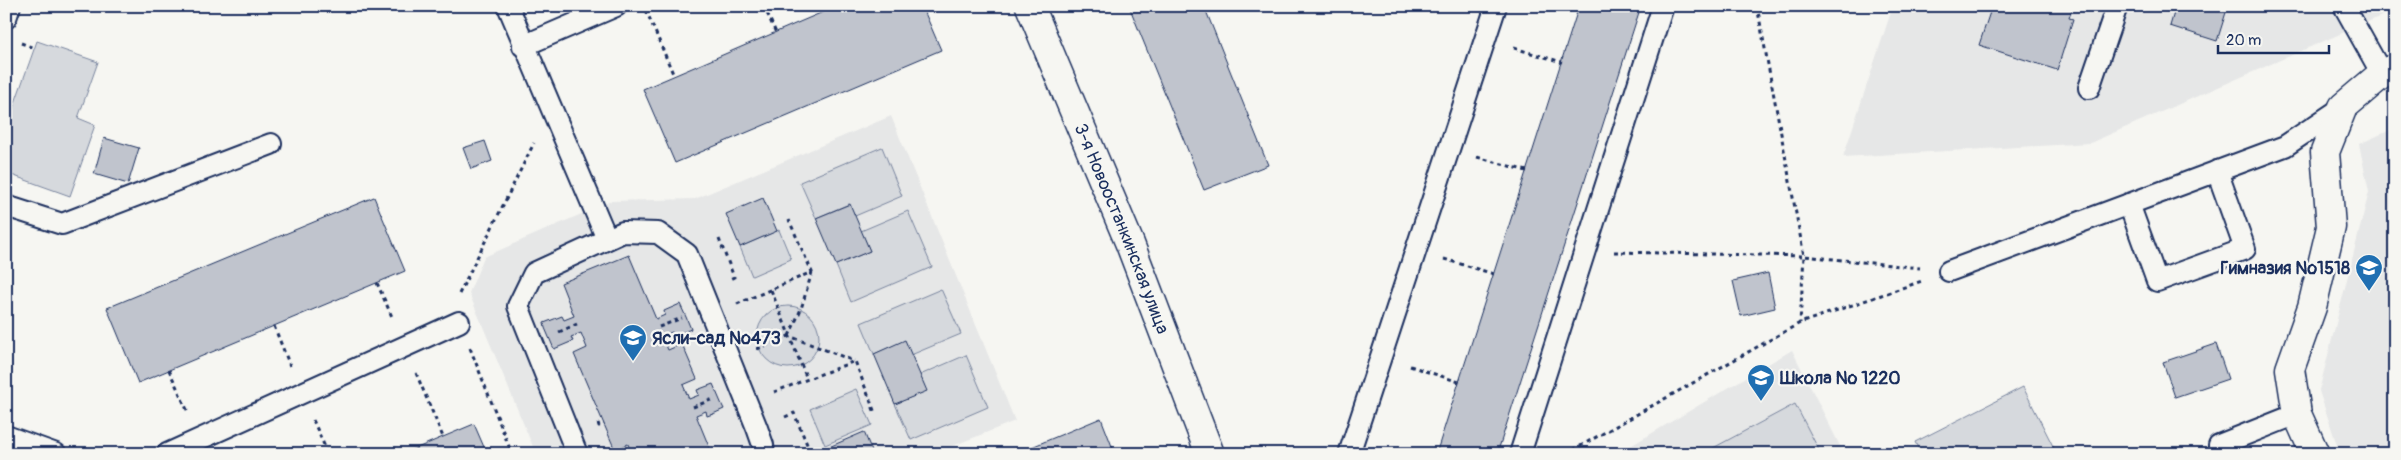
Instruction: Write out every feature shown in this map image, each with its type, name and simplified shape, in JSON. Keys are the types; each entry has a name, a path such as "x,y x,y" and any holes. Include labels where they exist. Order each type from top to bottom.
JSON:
{"street":[{"name":"3-я Новоостанкинская улица","path":"1030,6 1130,244 1210,454"},
{"path":"2316,454 2297,414 2290,369 2312,307 2331,227 2325,152 2343,107 2388,71"}],"lane":[{"path":"6,18 10,6"},
{"path":"508,6 523,46 607,240"},
{"path":"523,46 616,6"},
{"path":"1349,454 1496,6"},
{"path":"1520,454 1663,6"},
{"path":"2089,88 2117,6"},
{"path":"2344,6 2388,71"},
{"path":"1949,271 2285,146 2343,107"},
{"path":"6,206 62,224 271,144"},
{"path":"2129,204 2156,280 2245,248 2217,172"},
{"path":"577,454 518,306 534,273 623,232 658,233 687,254 763,445 764,454"},
{"path":"167,454 459,322"},
{"path":"2222,454 2219,445 2297,414"},
{"path":"6,436 56,454"}],"path":[{"path":"644,6 674,76"},
{"path":"764,6 776,33"},
{"path":"1758,6 1804,256 1800,324"},
{"path":"1504,45 1562,62"},
{"path":"512,454 453,308 551,109"},
{"path":"1469,155 1527,172"},
{"path":"789,220 812,272 801,310 789,336"},
{"path":"1586,252 1804,256 1949,271"},
{"path":"1436,257 1494,274"},
{"path":"1566,454 1800,324 1949,271"},
{"path":"711,314 812,272"},
{"path":"770,290 807,379"},
{"path":"560,332 577,324"},
{"path":"729,360 789,336 855,361 875,413"},
{"path":"747,404 855,361"},
{"path":"1402,364 1459,382"}],"shaded area":[{"path":"1893,6 2395,6 2395,10 2090,143 1843,157"},
{"path":"37,41 98,62 78,118 95,125 70,196 6,173 6,128"},
{"path":"891,116 1015,421 933,454 536,454 469,293 484,257 611,201 695,199"},
{"name":"Гимназия №1518","path":"2395,128 2395,454 2340,454 2319,391 2369,192 2359,144"},
{"path":"882,147 902,196 855,216 849,204 816,218 800,182"},
{"path":"908,211 932,267 851,302 836,265 870,251 861,231"},
{"path":"779,230 791,259 752,276 740,247"},
{"path":"941,289 961,334 911,355 905,341 874,354 861,323"},
{"path":"788,306 805,311 810,315 814,320 819,337 814,354 810,359 805,363 788,368 771,363 766,359 762,354 757,337 762,320 766,315 771,311"},
{"name":"Школа № 1220","path":"1792,350 1844,454 1617,454"},
{"path":"966,355 988,407 911,440 895,404 926,391 920,375"},
{"path":"2023,387 2057,454 1921,454 1915,442"},
{"path":"856,389 872,425 825,445 810,409"},
{"path":"1795,404 1821,454 1702,454"}],"building":[{"path":"837,6 922,6 941,50 675,163 643,89"},
{"path":"1129,6 1204,6 1268,165 1204,190"},
{"path":"1579,6 1641,6 1497,454 1436,454"},
{"path":"1992,6 2073,6 2069,18 2073,19 2057,70 1979,45"},
{"path":"2176,6 2228,6 2217,41 2170,26"},
{"path":"104,138 139,148 128,184 94,174"},
{"path":"485,141 492,161 471,169 463,148"},
{"path":"374,197 405,271 138,383 107,308"},
{"path":"763,198 777,231 740,247 726,214"},
{"path":"850,204 870,251 836,265 816,218"},
{"name":"Ясли-сад №473","path":"629,255 656,319 665,315 664,311 680,304 686,317 691,329 674,336 672,332 662,336 668,350 682,344 697,379 683,385 689,399 699,395 697,390 713,384 724,409 707,416 706,411 696,415 712,454 632,454 628,444 615,450 574,354 587,348 581,333 571,337 573,341 554,349 545,328 544,323 562,316 564,320 574,316 561,283"},
{"path":"1768,273 1775,308 1741,316 1733,281"},
{"path":"905,340 927,391 895,404 874,354"},
{"path":"2216,344 2228,379 2175,397 2163,362"},
{"path":"1101,418 1115,454 1015,454"},
{"path":"474,424 487,454 403,454 443,437"},
{"path":"864,432 873,454 823,454 822,450"}],"place":[{"name":"Гимназия №1518","path":"2369,292"},
{"name":"Ясли-сад №473","path":"633,362"},
{"name":"Школа № 1220","path":"1761,402"}]}
